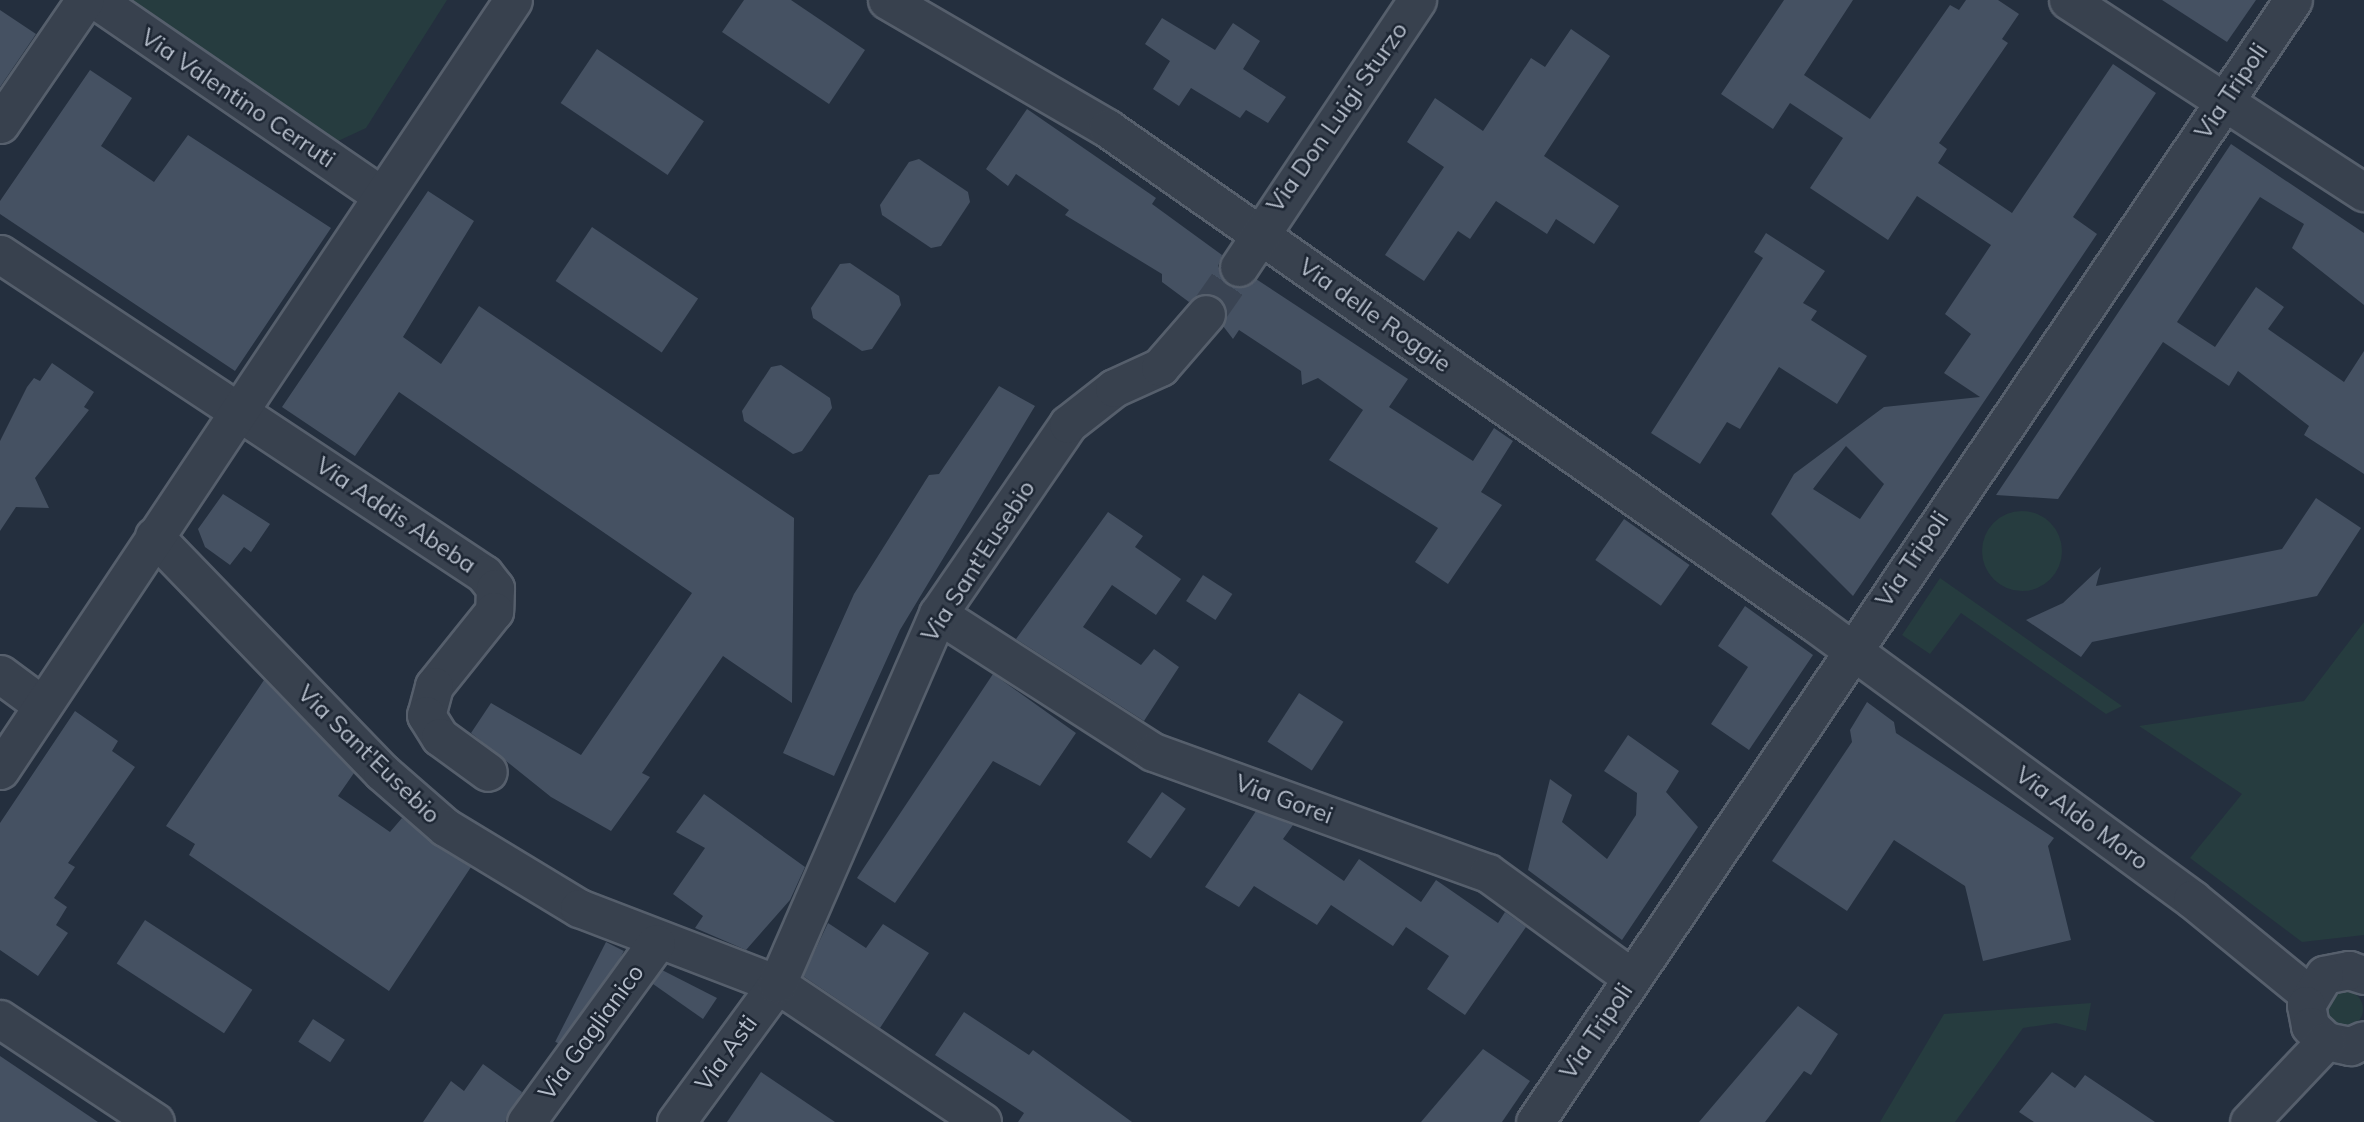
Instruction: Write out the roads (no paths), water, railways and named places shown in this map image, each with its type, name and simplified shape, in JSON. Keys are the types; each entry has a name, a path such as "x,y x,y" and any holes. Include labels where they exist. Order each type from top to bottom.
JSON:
{"street":[{"path":"0,124 85,0"},
{"name":"Via Valentino Cerruti","path":"96,0 381,195"},
{"path":"0,770 513,0"},
{"name":"Via delle Roggie","path":"887,0 1107,128 1852,648"},
{"name":"Via Don Luigi Sturzo","path":"1256,233 1418,0"},
{"path":"2068,0 2364,192"},
{"name":"Via Tripoli","path":"1535,1122 1852,648 2293,0"},
{"path":"1239,267 1256,233"},
{"name":"Via Addis Abeba","path":"0,254 485,574 495,588 494,611 434,686 426,715 440,737 488,772"},
{"name":"Via Sant'Eusebio","path":"777,985 938,614 1068,424 1114,388 1160,367 1206,314"},
{"name":"Via Sant'Eusebio","path":"154,536 382,772 445,827 579,908 656,943 777,985 982,1122"},
{"name":"Via Gorei","path":"938,614 1153,752 1488,873 1632,978"},
{"name":"Via Aldo Moro","path":"1852,648 2192,899 2308,994"},
{"path":"0,674 42,705"},
{"name":"Via Gaglianico","path":"526,1122 656,943"},
{"path":"2364,975 2336,970 2308,994 2306,1016 2326,1041 2350,1046 2364,1040"},
{"name":"Via Asti","path":"676,1122 777,985"},
{"path":"0,1019 155,1122"},
{"path":"2249,1122 2326,1041"}],"tunnel":[{"path":"1206,314 1239,267"}]}
